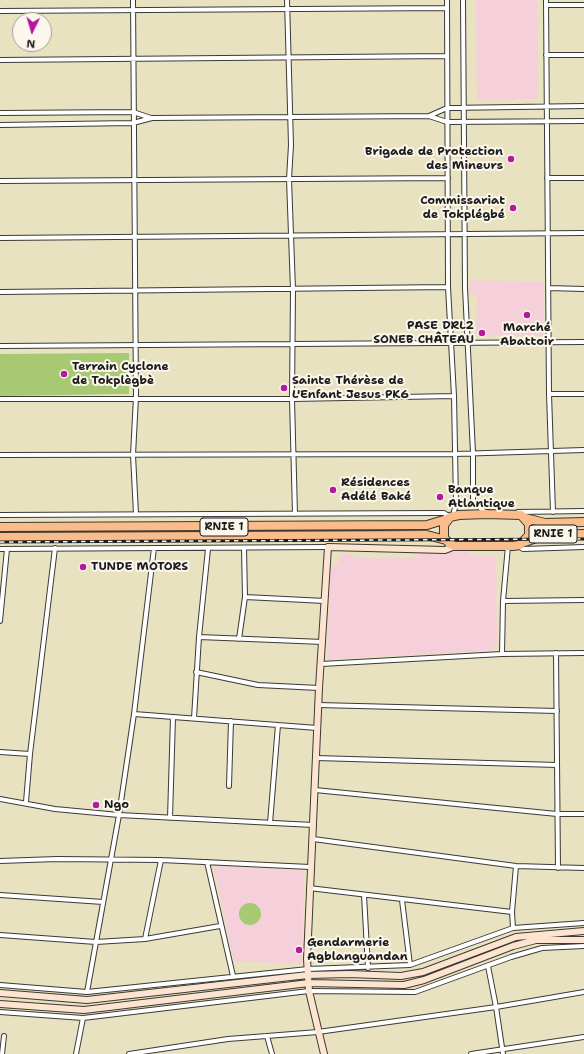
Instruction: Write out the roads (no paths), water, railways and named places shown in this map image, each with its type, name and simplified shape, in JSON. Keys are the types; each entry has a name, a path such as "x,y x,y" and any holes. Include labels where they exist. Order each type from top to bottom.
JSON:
{"highway":[{"name":"RNIE 1","path":"0,527 428,525 450,517 487,514 521,515 525,518 545,523 584,522"},
{"path":"446,540 443,529 450,517"},
{"name":"RNIE 1","path":"521,544 530,531 529,524 525,518"},
{"name":"RNIE 1","path":"0,537 427,535 446,540 455,546 508,546 521,544 544,535 584,534"}],"street":[{"path":"133,0 136,398 133,455 136,514"},
{"path":"287,0 287,58 291,145 289,179 293,290 292,399 295,514"},
{"path":"0,515 444,513 450,517 456,503 454,396 448,287 447,0"},
{"path":"463,0 465,235 473,453 473,502 487,514"},
{"path":"546,0 548,394 553,512"},
{"path":"546,5 584,5"},
{"path":"0,11 447,8"},
{"path":"546,55 584,55"},
{"path":"0,60 447,56"},
{"path":"429,116 447,108 584,106"},
{"path":"0,113 133,112 152,118"},
{"path":"0,125 134,123 152,118 429,116 447,122 584,121"},
{"path":"0,180 448,178"},
{"path":"547,178 584,178"},
{"path":"0,238 584,234"},
{"path":"0,292 293,290 448,287"},
{"path":"548,288 584,288"},
{"path":"0,346 584,342"},
{"path":"548,394 584,394"},
{"path":"0,398 292,399 454,396"},
{"path":"0,455 455,454 584,450"},
{"path":"513,514 530,512 584,511"},
{"path":"521,544 523,549 584,548"},
{"path":"0,549 208,549 328,547 445,550 455,546"},
{"path":"502,654 503,601 508,546"},
{"path":"324,1054 309,991 308,972 309,888 313,839 318,705 328,547"},
{"path":"26,802 30,754 55,548"},
{"path":"87,992 119,815 134,714 154,548"},
{"path":"239,638 245,597 244,548"},
{"path":"0,621 7,549"},
{"path":"194,718 196,672 208,549"},
{"path":"245,597 325,601"},
{"path":"503,601 584,600"},
{"path":"199,637 323,642"},
{"path":"321,664 502,654 584,653"},
{"path":"556,654 558,868"},
{"path":"196,672 258,685 319,688"},
{"path":"318,705 557,711"},
{"path":"134,714 317,728"},
{"path":"170,818 173,716"},
{"path":"229,786 231,721"},
{"path":"270,823 278,725"},
{"path":"0,752 30,754"},
{"path":"316,758 557,765"},
{"path":"315,790 557,814 584,814"},
{"path":"0,799 26,802 55,808 119,815 313,825"},
{"path":"313,839 516,866 584,868"},
{"path":"0,861 111,859 310,867"},
{"path":"145,939 160,860"},
{"path":"207,862 220,926 233,976"},
{"path":"513,928 512,912 516,866"},
{"path":"309,888 512,912"},
{"path":"0,895 103,902"},
{"path":"364,895 368,968"},
{"path":"402,900 410,965"},
{"path":"0,985 87,992 233,976 410,965 513,928 584,923"},
{"path":"0,935 96,942 145,939 220,926"},
{"path":"0,993 87,1000 308,972 400,976 423,972 516,937 584,931"},
{"path":"0,1004 84,1010 309,983 404,985 424,980 520,944 536,940 584,940"},
{"path":"0,1012 83,1018 309,991 415,992 488,966 511,956 542,948 584,946"},
{"path":"488,966 503,1052"},
{"path":"129,1054 228,1039 318,1032 429,1018 584,992"},
{"path":"32,1015 33,1006"},
{"path":"76,1054 83,1018"},
{"path":"2,1054 4,1036"},
{"path":"267,1036 272,1054"},
{"path":"472,1054 503,1052 584,1037"}],"railway":[{"path":"0,542 584,539"}],"place":[{"name":"Brigade de Protection des Mineurs","path":"511,159"},
{"name":"Commissariat de Tokplégbé","path":"513,208"},
{"name":"Marché Abattoir","path":"527,315"},
{"name":"PASE DRL2 SONEB CHÂTEAU","path":"482,333"},
{"name":"Terrain Cyclone de Tokplègbè","path":"64,374"},
{"name":"Sainte Thérèse de L'Enfant Jesus PK6","path":"284,388"},
{"name":"Résidences Adélé Baké","path":"333,490"},
{"name":"Banque Atlantique","path":"440,497"},
{"name":"TUNDE MOTORS","path":"83,567"},
{"name":"Ngo","path":"96,805"},
{"name":"Gendarmerie Agblanguandan","path":"299,950"}]}
